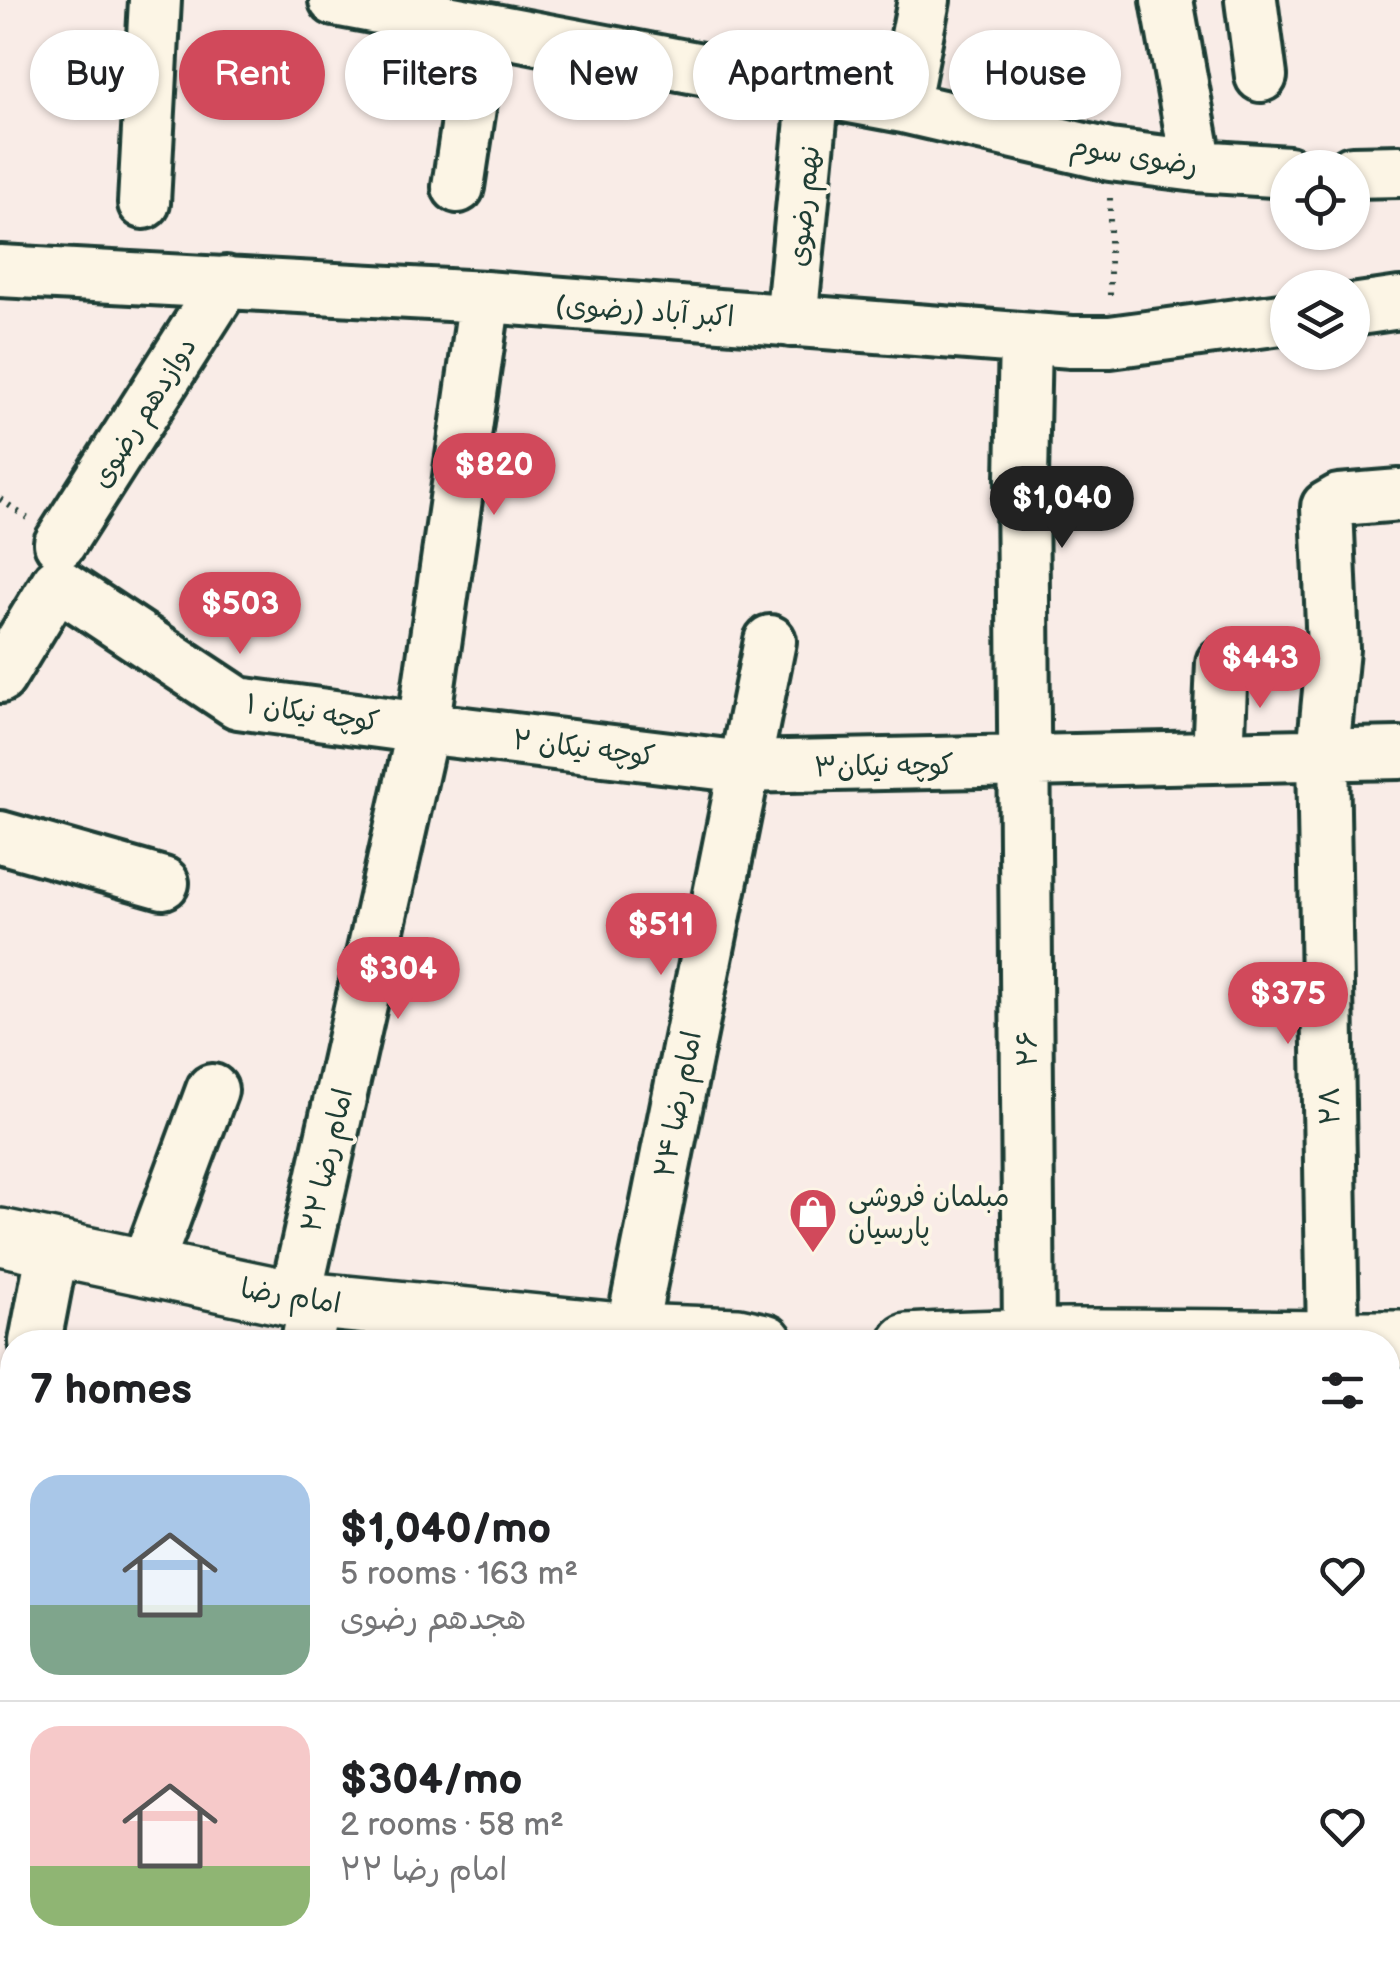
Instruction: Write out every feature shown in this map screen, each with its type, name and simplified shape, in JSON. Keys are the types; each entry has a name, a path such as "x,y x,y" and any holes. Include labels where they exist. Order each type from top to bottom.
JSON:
{"main road":[{"name":"امام رضا","path":"0,1237 146,1268 306,1314 497,1330"}],"street":[{"path":"144,204 155,0"},
{"name":"رضوی سوم","path":"335,0 693,67"},
{"path":"918,30 924,0"},
{"path":"1167,0 1196,166"},
{"path":"1250,0 1260,76"},
{"path":"458,187 482,28"},
{"name":"رضوی سوم","path":"929,113 1110,155 1270,171"},
{"name":"نهم رضوی","path":"791,321 811,120"},
{"path":"1370,172 1400,171"},
{"name":"اکبر آباد (رضوی)","path":"0,271 486,297 1025,339 1110,342 1270,320"},
{"name":"دوازدهم رضوی","path":"0,676 58,563 226,282"},
{"name":"امام رضا ۲۲","path":"306,1314 423,728 486,297"},
{"path":"1370,307 1400,303"},
{"name":"۲۶","path":"1025,339 1022,478 1029,1330"},
{"name":"۲۸","path":"1308,1330 1322,753 1333,649 1327,506 1339,500 1400,495"},
{"name":"کوچه نیکان ۱","path":"58,563 238,703 423,728"},
{"name":"امام رضا ۲۴","path":"631,1330 770,641"},
{"path":"1218,756 1222,663"},
{"name":"کوچه نیکان ۲","path":"423,728 744,767"},
{"name":"کوچه نیکان۳","path":"744,767 1400,753"},
{"path":"0,837 163,884"},
{"path":"146,1268 212,1090"},
{"path":"37,1330 54,1248"}],"path":[{"path":"1110,155 1110,342"}],"place":[{"name":"مبلمان فروشی پارسیان","path":"813,1254"}]}
